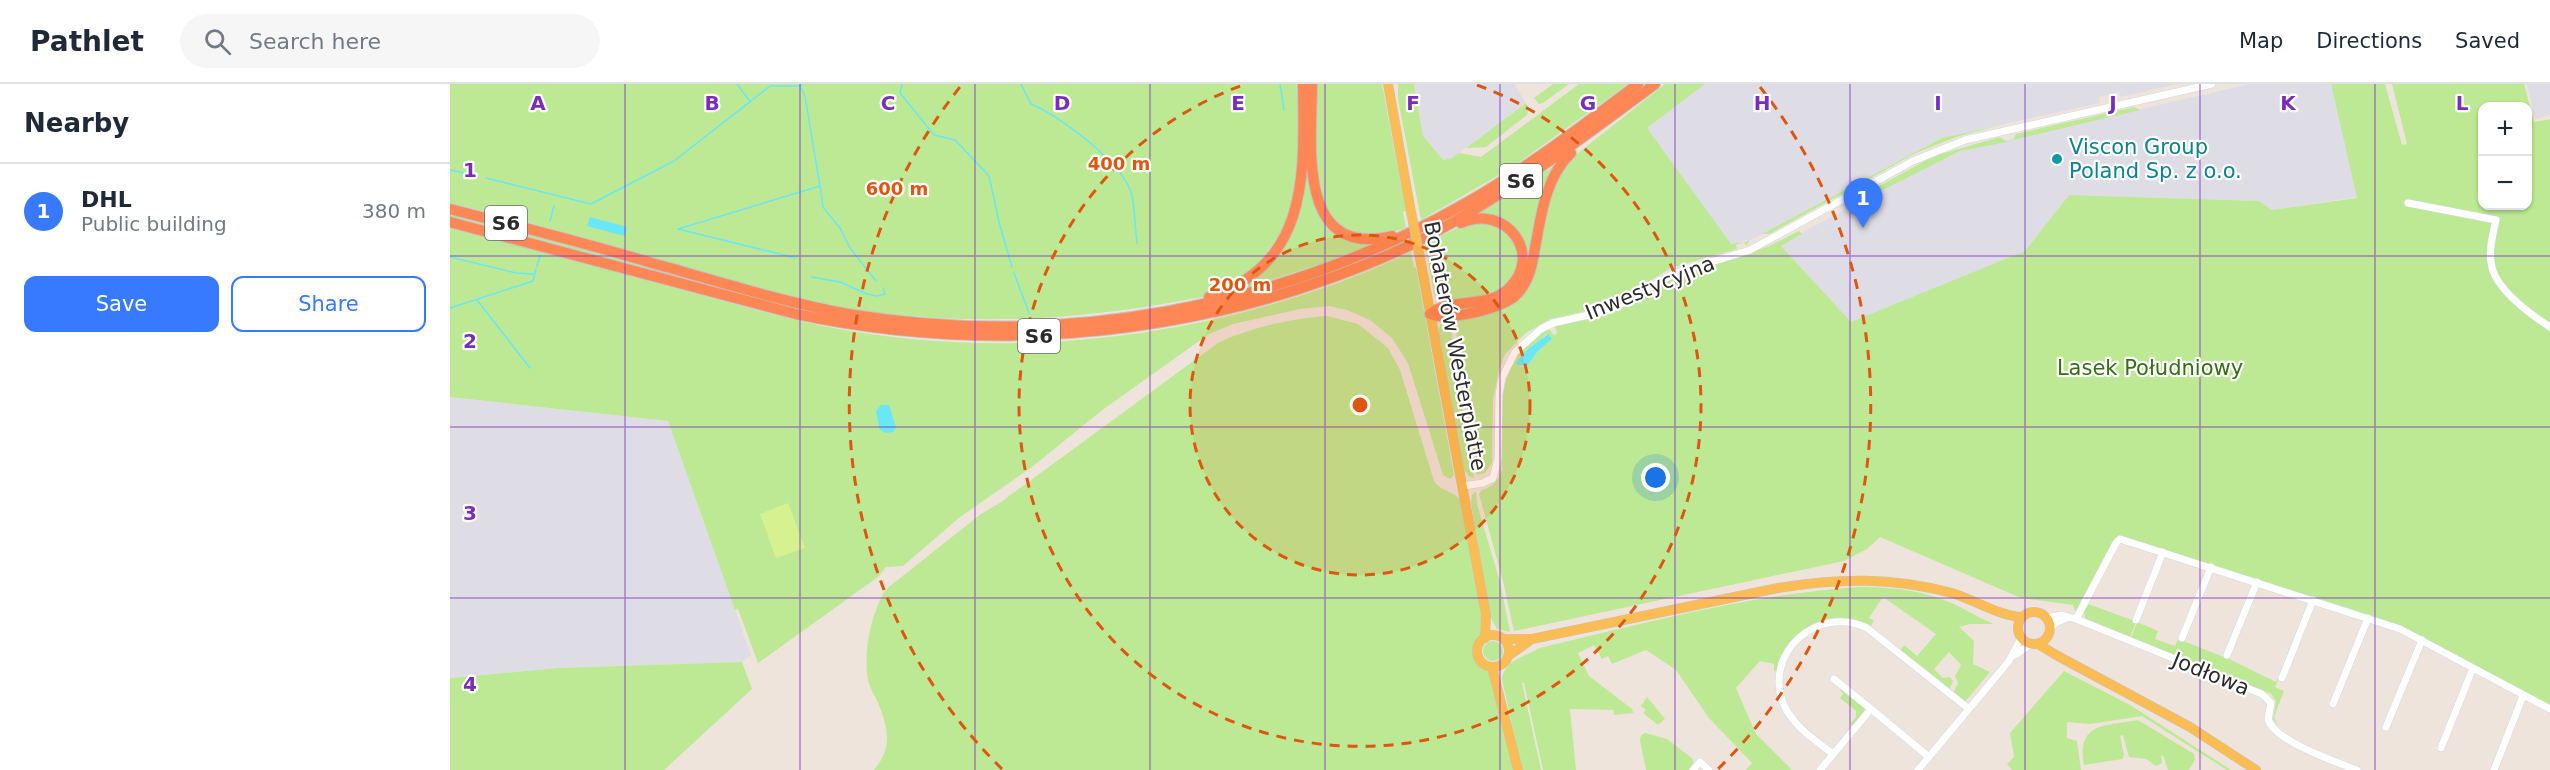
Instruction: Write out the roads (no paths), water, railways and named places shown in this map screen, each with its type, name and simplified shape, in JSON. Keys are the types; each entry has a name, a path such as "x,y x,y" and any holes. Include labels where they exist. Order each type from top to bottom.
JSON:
{"highway":[{"path":"1161,313 1232,287 1258,270 1278,246 1291,222 1302,182 1303,84"},
{"path":"1312,84 1312,183 1319,208 1326,218 1345,233 1369,239 1391,236 1431,222"},
{"name":"S6","path":"450,209 608,250 790,302 861,316 951,325 1074,324 1161,313 1229,298 1307,275 1374,249 1431,222 1514,174 1638,84"},
{"name":"S6","path":"450,222 796,314 844,324 908,332 992,336 1075,334 1152,324 1216,312 1262,300 1357,269 1427,237 1510,189 1655,84"},
{"path":"1430,314 1439,318 1477,311 1494,307 1515,296 1528,278 1549,184 1564,160 1610,118"},
{"path":"1427,237 1467,220 1488,218 1511,230 1519,241 1523,261 1518,277 1502,294 1481,301 1438,309 1430,314"}],"main road":[{"name":"Bohaterów Westerplatte","path":"1388,84 1486,615 1485,638"},
{"path":"1496,666 1483,663 1478,655 1479,645 1485,638 1532,639 1626,617 1814,582 1884,580 1954,594 2019,621"},
{"path":"2019,621 2031,612 2037,612 2046,618 2054,647 2070,662"},
{"name":"Bohaterów Westerplatte","path":"1486,615 1500,637"},
{"path":"2019,621 2021,638 2070,662 2190,728 2256,770"},
{"path":"2035,644 2049,633"},
{"path":"1500,637 1508,645 1508,656"},
{"path":"1496,666 1532,639"},
{"path":"1496,666 1518,770"}],"street":[{"name":"Inwestycyjna","path":"1463,486 1483,483 1493,478 1498,459 1499,394 1502,378 1515,352 1540,329 1553,323 1606,311 1634,298 1673,274 1760,246 1913,161 1965,140 2211,84"},
{"path":"2408,203 2496,220 2491,246 2492,270 2522,306 2550,327"},
{"path":"2049,633 2055,623 2072,618 2118,540 2163,552 2368,618 2422,640 2550,709"},
{"path":"2136,620 2163,552"},
{"path":"2182,638 2211,567"},
{"path":"2227,655 2257,582"},
{"path":"2282,678 2313,600"},
{"path":"2046,618 2062,615 2072,618"},
{"name":"Jodłowa","path":"2072,618 2267,697 2271,703 2268,722 2272,727 2301,747 2357,770"},
{"path":"2333,704 2368,618"},
{"path":"1833,754 1793,720 1782,698 1779,683 1781,666 1789,649 1801,634 1823,623 1848,622 1867,628 1969,709"},
{"path":"1918,770 2009,661 2021,638"},
{"path":"2386,727 2422,640"},
{"path":"2009,661 2035,644"},
{"path":"2441,748 2473,669"},
{"path":"1834,679 1929,757"},
{"path":"2494,770 2523,696"},
{"path":"1820,770 1871,709"},
{"path":"1693,770 1700,762 1709,770"}],"water":[{"path":"590,217 627,227 625,236 587,226"},
{"path":"1548,334 1552,339 1538,351 1527,366 1516,363 1528,349"},
{"path":"881,405 889,405 896,428 893,432 886,433 880,430 876,411"}],"waterway":[{"path":"737,84 749,100"},
{"path":"486,178 591,204 674,161 770,86 800,86 802,84"},
{"path":"902,84 900,93 934,135 955,140 989,176 1012,267"},
{"path":"1021,84 1031,104 1058,119 1090,142 1127,183 1132,196 1137,243"},
{"path":"1280,84 1284,110"},
{"path":"796,258 678,229 820,186 805,96 800,86"},
{"path":"450,170 478,176"},
{"path":"820,186 823,207 840,228 850,248 876,281"},
{"path":"550,221 554,206"},
{"path":"537,266 540,256"},
{"path":"450,257 516,273 534,274"},
{"path":"450,308 533,281 536,269"},
{"path":"1014,273 1029,313"},
{"path":"812,277 840,282 877,296 885,294 883,288"},
{"path":"477,300 530,368"}],"place":[{"name":"Viscon Group Poland Sp. z o.o.","path":"2057,159"},
{"name":"DHL","path":"1863,228"}],"park label":[{"name":"Lasek Południowy","path":"2150,368"}]}
